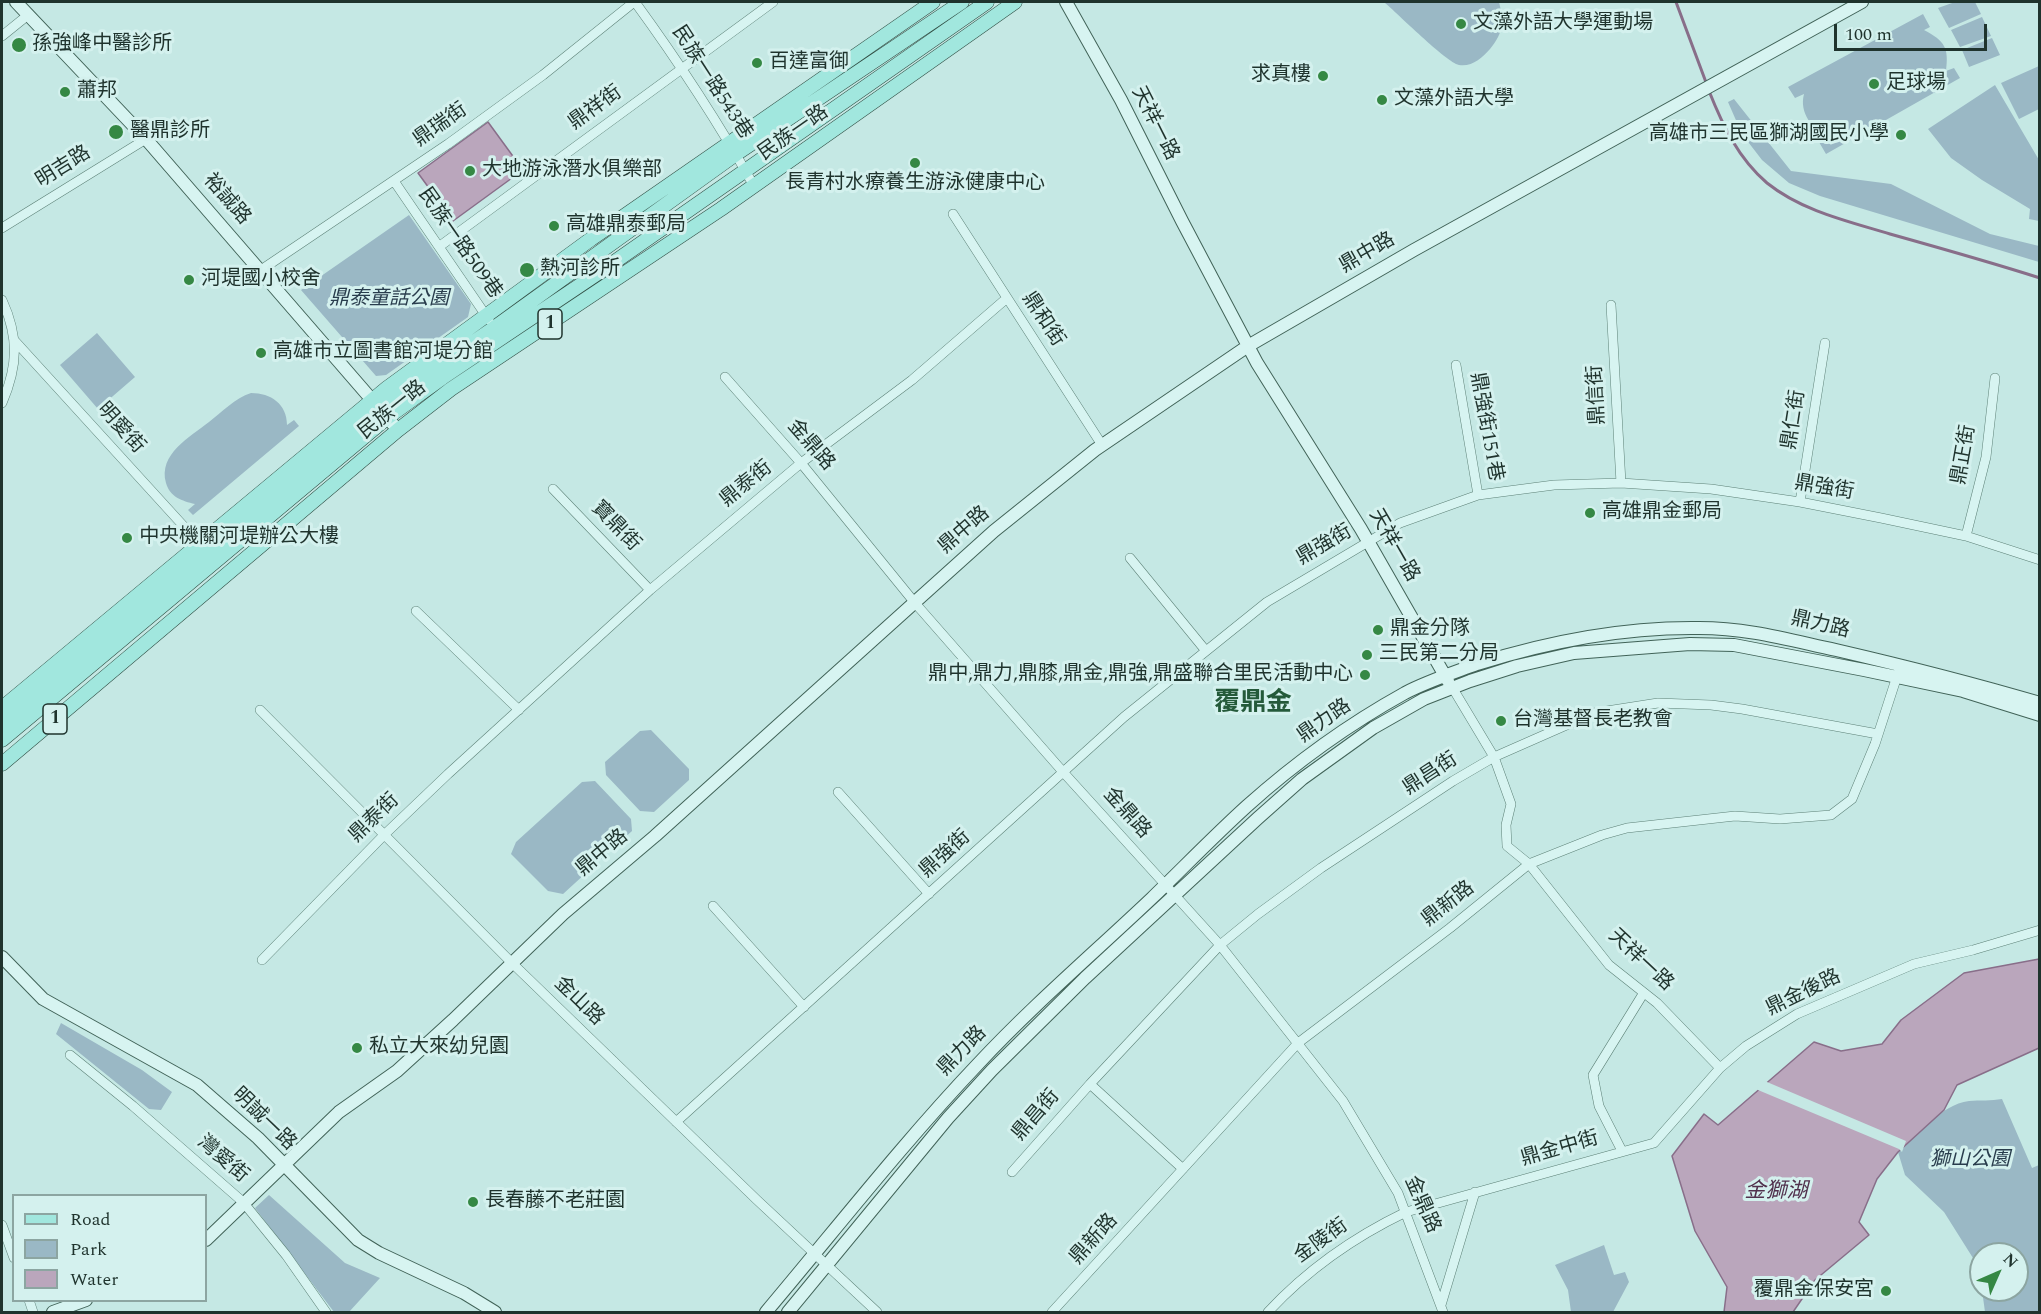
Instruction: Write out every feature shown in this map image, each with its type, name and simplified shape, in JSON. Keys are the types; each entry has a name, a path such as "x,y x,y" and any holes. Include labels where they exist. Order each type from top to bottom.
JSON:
{"main road":[{"name":"民族一路","path":"2,708 199,543 380,408 495,328 733,148 933,2"},
{"name":"民族一路","path":"2,741 486,316 591,239 962,2"},
{"name":"民族一路","path":"2,723 380,408 442,378 610,265 987,2"},
{"name":"民族一路","path":"2,764 398,430 451,389 722,209 1015,2"},
{"path":"2,741 13,754"}],"street":[{"name":"裕誠路","path":"16,2 146,139 398,430"},
{"name":"民族一路543巷","path":"634,2 683,68 754,186"},
{"name":"鼎瑞街","path":"261,270 394,182 543,75 634,2"},
{"name":"鼎祥街","path":"440,246 773,2"},
{"name":"天祥一路","path":"1066,2 1121,100 1248,346 1368,542 1494,757 1511,804 1506,820 1506,843 1509,849 1529,864 1609,965 1657,1003 1720,1068"},
{"name":"鼎中路","path":"207,1239 339,1112 397,1071 453,1020 562,914 655,836 994,531 1102,445 1248,346 1414,250 1862,2"},
{"path":"2,36 28,15"},
{"name":"明吉路","path":"2,228 146,139"},
{"name":"民族一路509巷","path":"394,182 495,328"},
{"name":"鼎和街","path":"953,214 1102,445"},
{"name":"鼎泰街","path":"262,960 384,835 455,767 651,590 801,463 912,380 1007,298"},
{"path":"2,300 12,324 15,359 2,403"},
{"name":"鼎信街","path":"1611,305 1621,483"},
{"name":"明愛街","path":"14,340 199,543"},
{"name":"鼎仁街","path":"1800,502 1825,344"},
{"name":"鼎強街151巷","path":"1456,365 1478,495"},
{"name":"金鼎路","path":"725,377 801,463 915,603 1064,773 1220,945 1343,1101 1378,1158 1406,1212 1442,1309"},
{"name":"鼎正街","path":"1966,537 1986,458 1995,378"},
{"name":"鼎強街","path":"676,1122 1124,717 1267,603 1400,523 1478,495 1554,485 1621,483 1711,489 1800,502 1966,537 2040,560"},
{"name":"寶鼎街","path":"553,489 651,590"},
{"path":"1130,558 1206,651"},
{"path":"416,611 519,710"},
{"name":"鼎力路","path":"766,1312 918,1129 981,1060 1075,968 1166,885 1247,806 1301,762 1407,692 1445,675 1533,648 1580,638 1696,628 1756,632 1899,671 2040,715"},
{"name":"鼎力路","path":"788,1312 926,1144 992,1070 1085,978 1302,779 1373,728 1424,699 1452,687 1517,666 1574,653 1690,644 1734,645 1899,671 2040,703"},
{"name":"鼎新路","path":"1052,1312 1298,1043 1450,928 1529,864 1602,835 1627,828 1735,816 1780,819 1832,815 1852,799 1878,734 1899,671"},
{"name":"鼎昌街","path":"1012,1172 1090,1084 1220,945 1321,868 1453,781 1494,757 1594,713 1658,703 1731,708 1878,734"},
{"name":"金山路","path":"260,710 511,962 872,1311"},
{"path":"838,792 929,894"},
{"path":"713,906 804,1007"},
{"name":"鼎金後路","path":"1622,1151 1654,1143 1720,1068 1746,1046 1797,1014 1914,964 1973,950 2040,930"},
{"name":"明誠一路","path":"2,957 43,999 197,1085 258,1138 357,1240 379,1253 464,1293 495,1312"},
{"name":"鼎金中街","path":"1406,1212 1622,1151 1599,1106 1593,1075 1643,994"},
{"name":"灣愛街","path":"70,1055 133,1106 243,1202 286,1255 326,1312"},
{"path":"1090,1084 1183,1169"},
{"path":"1442,1309 1454,1257 1475,1192"},
{"name":"金陵街","path":"1268,1312 1319,1264 1372,1228 1406,1212"},
{"path":"2,1225 12,1252"},
{"path":"53,1312 80,1302"}],"green space":[{"path":"1384,2 1499,2 1502,27 1495,43 1484,56 1472,63 1459,65 1433,47"},
{"path":"1955,2 1975,2 1981,14 1949,28 1938,8"},
{"path":"1923,14 1930,27 1924,30 1937,38 1944,46 1947,56 1946,71 1954,68 1960,78 1826,154 1819,142 1829,137 1817,130 1808,120 1803,108 1804,94 1795,98 1788,87"},
{"path":"1982,17 1991,36 1960,47 1951,30"},
{"path":"1992,38 2000,55 1969,67 1962,50"},
{"path":"2039,66 2039,109 2019,119 2001,83"},
{"path":"1995,85 2039,160 2039,221 2029,219 2030,209 1951,158 1928,129"},
{"path":"1734,99 1791,171 1891,184 1990,234 2039,246 2039,262 1820,196 1789,183 1762,160 1742,134 1728,102"},
{"name":"鼎泰童話公園","path":"409,215 471,304 468,317 386,375 376,376 301,290"},
{"path":"97,333 135,377 98,409 60,365"},
{"path":"251,393 265,395 276,401 284,411 287,425 294,420 299,426 193,515 188,510 195,504 177,498 168,488 165,473 167,463 177,447 185,440 234,402"},
{"path":"651,730 689,769 689,780 654,812 640,811 606,775 605,762 640,731"},
{"path":"595,781 631,819 632,831 563,894 548,891 511,854 516,842 582,782"},
{"path":"61,1023 142,1070 172,1092 161,1110 149,1109 56,1034"},
{"name":"獅山公園","path":"2002,1099 2032,1168 2039,1165 2039,1312 1985,1312 1984,1302 2029,1302 2029,1242 1969,1242 1969,1252 1944,1212 1905,1175 1898,1152 1930,1121 1949,1108 1969,1101"},
{"path":"269,1195 345,1263 380,1278 349,1312 334,1312 255,1208"},
{"path":"1604,1245 1614,1275 1625,1272 1629,1282 1613,1312 1571,1312 1568,1290 1555,1265"}],"water":[{"name":"大地游泳潛水俱樂部","path":"488,122 523,170 453,221 418,173"},
{"name":"金獅湖","path":"2039,959 2039,1048 1957,1085 1944,1110 1898,1152 1877,1179 1859,1222 1869,1235 1815,1280 1793,1312 1724,1312 1727,1287 1695,1231 1672,1156 1704,1114 1718,1125 1814,1042 1841,1051 1882,1044 1901,1020 1964,973"}],"pier":[{"path":"1764,1082 1906,1141 1902,1152 1756,1088"}],"waterway":[{"path":"1676,2 1707,85"},
{"path":"1709,91 1726,129 1748,163 1767,183 1795,201 1841,220 2040,278"}],"place":[{"name":"文藻外語大學運動場","path":"1461,24"},
{"name":"孫強峰中醫診所","path":"19,45"},
{"name":"百達富御","path":"757,63"},
{"name":"求真樓","path":"1323,76"},
{"name":"足球場","path":"1874,84"},
{"name":"蕭邦","path":"65,92"},
{"name":"文藻外語大學","path":"1382,100"},
{"name":"醫鼎診所","path":"116,132"},
{"name":"高雄市三民區獅湖國民小學","path":"1901,135"},
{"name":"長青村水療養生游泳健康中心","path":"915,163"},
{"name":"大地游泳潛水俱樂部","path":"470,171"},
{"name":"高雄鼎泰郵局","path":"554,226"},
{"name":"熱河診所","path":"527,270"},
{"name":"河堤國小校舍","path":"189,280"},
{"name":"高雄市立圖書館河堤分館","path":"261,353"},
{"name":"高雄鼎金郵局","path":"1590,513"},
{"name":"中央機關河堤辦公大樓","path":"127,538"},
{"name":"鼎金分隊","path":"1378,630"},
{"name":"三民第二分局","path":"1367,655"},
{"name":"鼎中,鼎力,鼎膝,鼎金,鼎強,鼎盛聯合里民活動中心","path":"1365,675"},
{"name":"台灣基督長老教會","path":"1501,721"},
{"name":"私立大來幼兒園","path":"357,1048"},
{"name":"長春藤不老莊園","path":"473,1202"},
{"name":"覆鼎金保安宮","path":"1886,1291"}],"district":[{"name":"覆鼎金","path":"1253,705"}]}
